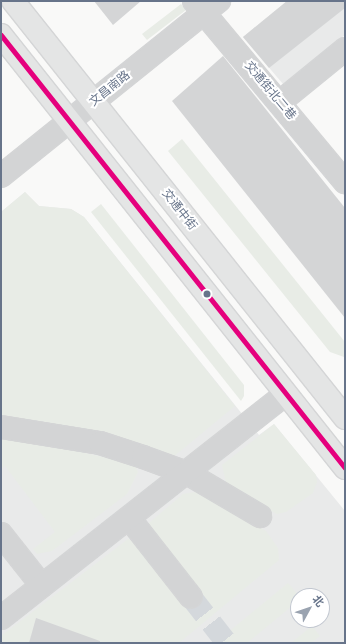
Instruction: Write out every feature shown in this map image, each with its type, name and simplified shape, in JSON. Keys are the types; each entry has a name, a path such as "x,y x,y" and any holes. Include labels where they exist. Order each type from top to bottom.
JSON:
{"main road":[{"name":"交通中街","path":"13,1 345,418"},
{"path":"1,35 345,468"}],"street":[{"name":"文昌南路","path":"1,176 94,102 205,5"},
{"name":"交通街北二巷","path":"205,5 280,102 345,182"},
{"path":"280,102 342,58"},
{"path":"1,618 286,394"},
{"path":"1,427 100,444 187,473 260,516"},
{"path":"129,518 191,597"},
{"path":"1,534 42,586"}],"shaded area":[{"path":"287,1 345,1 345,35 283,84 243,37"},
{"path":"181,4 186,10 147,40 142,34"},
{"path":"182,139 345,342 344,357 330,352 168,151"},
{"path":"25,192 39,206 71,209 84,217 259,435 274,424 345,511 345,643 1,643 1,212"},
{"path":"25,192 39,206 71,209 84,217 235,406 172,458 1,418 1,212"},
{"path":"101,204 244,385 244,396 241,401 91,212"},
{"path":"274,424 316,475 317,482 313,493 286,512 277,514 233,491 226,483 222,465"},
{"path":"1,434 134,464 138,472 127,494 52,551 37,554 33,549 55,532 5,466 1,469"},
{"path":"196,492 266,531 278,548 279,560 179,643 103,643 36,618 29,643 1,643 1,636 128,539 136,542 149,528 149,523 183,494"},
{"path":"288,583 292,588 290,588 290,608 247,643 215,643"},
{"path":"310,628 314,628 320,636 311,643 291,643"}],"building":[{"path":"94,1 141,1 113,25"},
{"path":"287,1 345,1 345,8 269,68 243,37"},
{"path":"223,56 345,208 345,318 172,101"},
{"path":"36,618 100,641 100,643 29,643"}],"tunnel":[{"path":"191,597 227,643"}],"transit line":[{"path":"1,35 345,468"}]}
